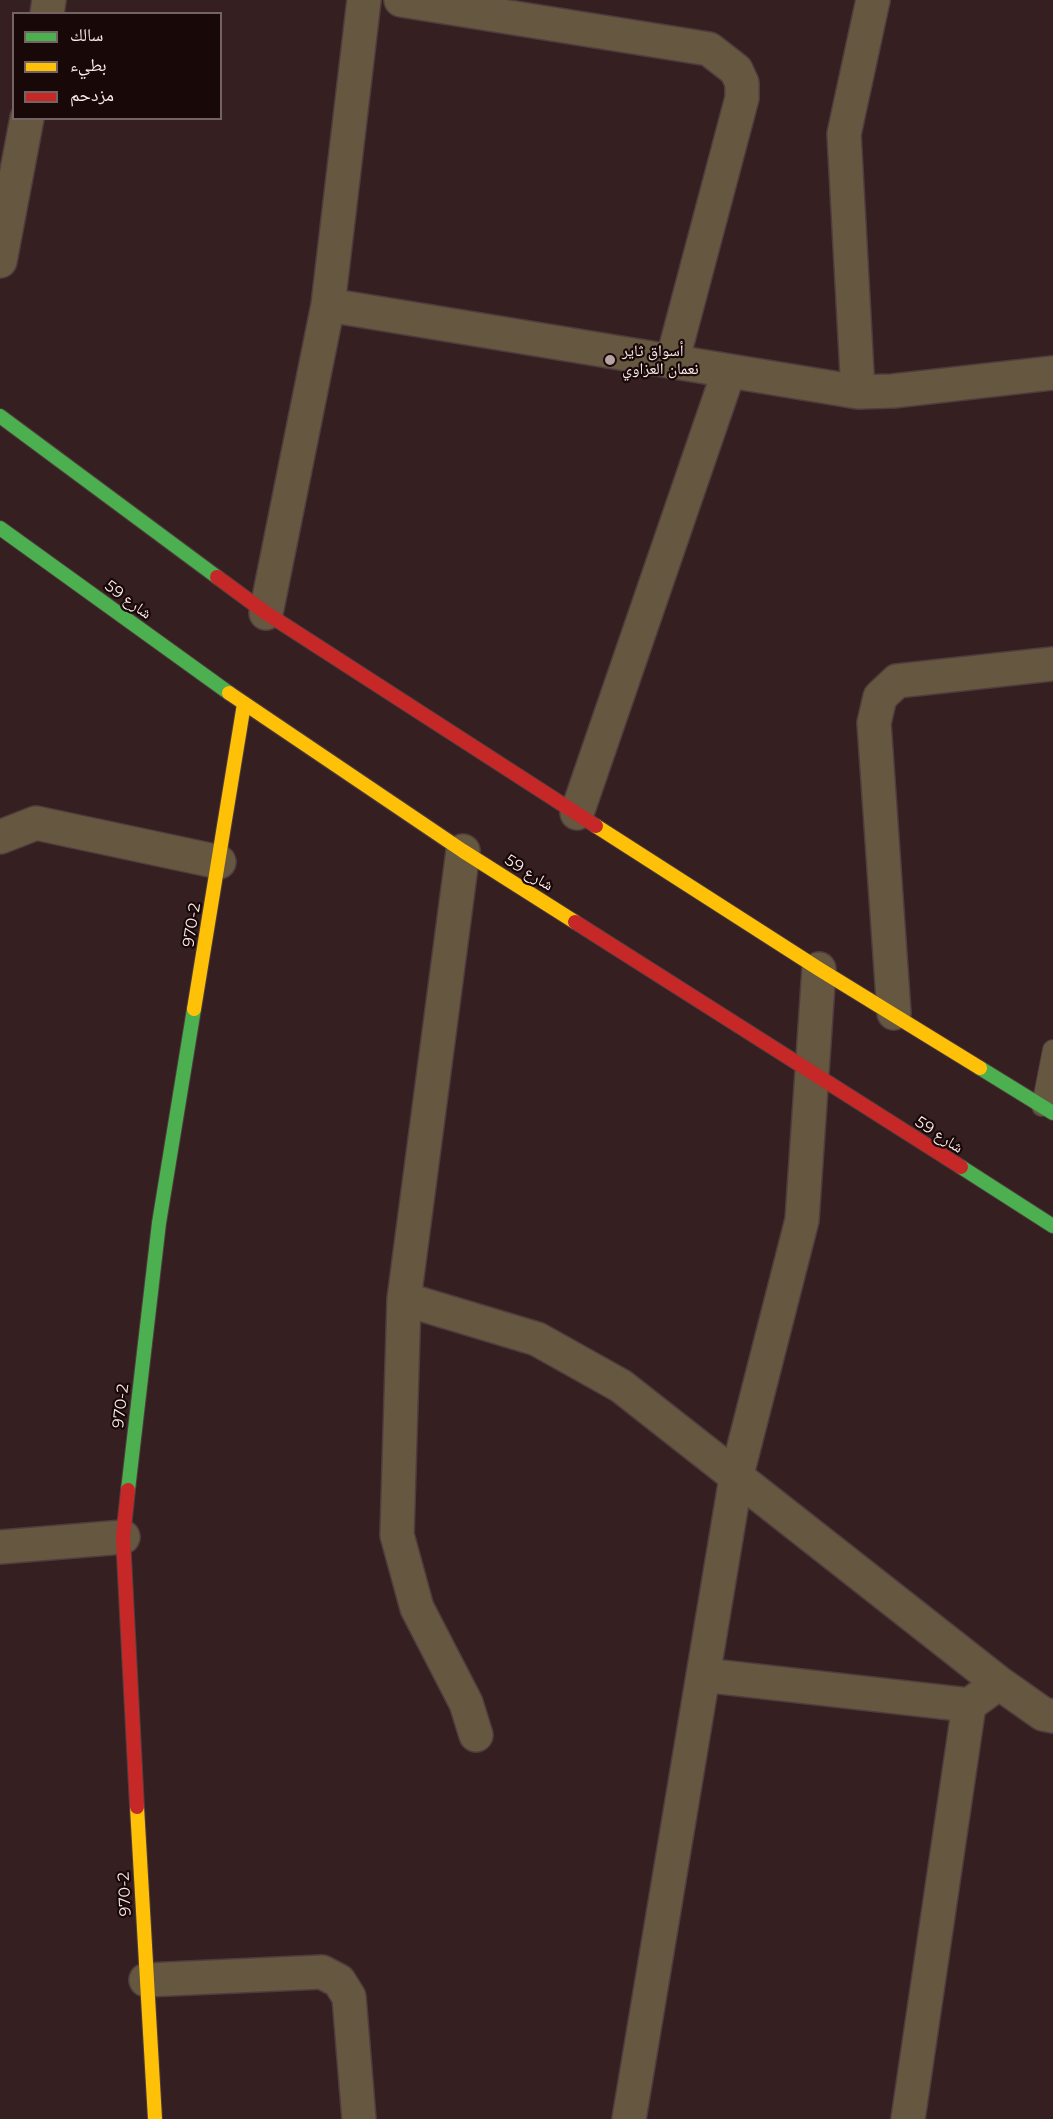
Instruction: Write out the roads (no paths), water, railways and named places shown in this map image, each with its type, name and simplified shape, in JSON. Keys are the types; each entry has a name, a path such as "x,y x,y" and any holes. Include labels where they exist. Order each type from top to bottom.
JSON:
{"street":[{"path":"266,613 328,305 364,0"},
{"path":"401,0 709,49 736,70 742,83 742,98 672,362"},
{"path":"858,392 844,134 873,0"},
{"path":"0,261 27,120"},
{"path":"328,305 858,392 893,391 1053,373"},
{"path":"577,813 729,371"},
{"path":"0,417 266,613 819,969 1047,1109"},
{"name":"شارع 59","path":"0,528 244,704 463,851 1053,1226"},
{"path":"894,1013 874,723 880,697 897,681 1053,664"},
{"name":"970-2","path":"155,2119 123,1537 159,1223 244,704"},
{"path":"0,837 36,823 219,862"},
{"path":"463,851 404,1299 397,1535 417,1608 466,1703 476,1735"},
{"path":"629,2119 736,1478 802,1220 819,969"},
{"path":"404,1299 537,1339 621,1386 999,1683 1043,1714 1053,1716"},
{"path":"0,1547 123,1537"},
{"path":"703,1675 969,1705 999,1683"},
{"path":"908,2119 969,1705"},
{"path":"146,1980 322,1972 339,1981 349,1998 359,2119"}],"lane":[{"path":"1047,1109 1053,1050"}],"place":[{"name":"أسواق ثاير نعمان العزاوي","path":"610,360"}]}
